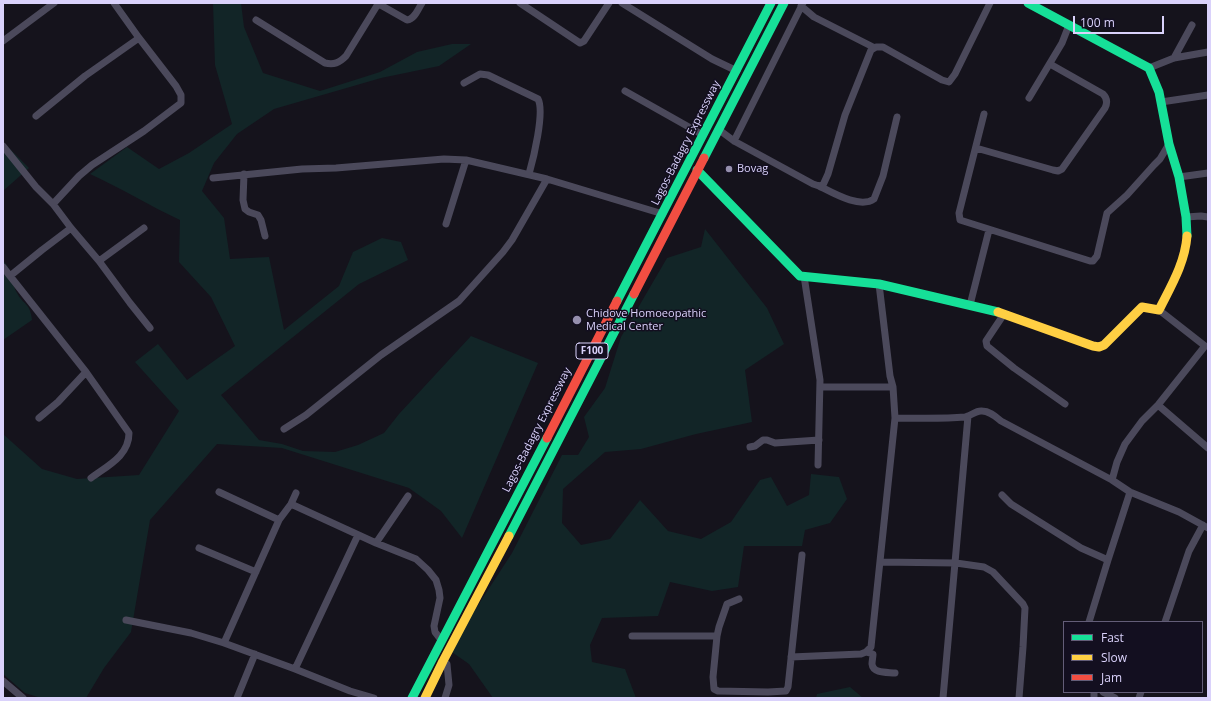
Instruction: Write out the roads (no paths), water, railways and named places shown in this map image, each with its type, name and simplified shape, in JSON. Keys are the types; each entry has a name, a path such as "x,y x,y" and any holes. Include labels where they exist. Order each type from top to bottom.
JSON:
{"main road":[{"name":"Lagos-Badagry Expressway","path":"412,698 771,3"},
{"name":"Lagos-Badagry Expressway","path":"425,698 784,3"},
{"path":"697,170 798,274 804,276 879,284 970,305 1004,314 1093,346 1099,347 1104,345 1139,309 1159,310 1175,278 1183,258 1187,236 1186,216 1179,177 1169,144 1159,92 1149,68 1028,3"}],"street":[{"path":"3,41 54,3"},
{"path":"53,204 79,176 92,165 144,131 181,103 182,99 180,91 114,3"},
{"path":"256,20 325,63 331,64 340,62 346,56 377,3 407,20 413,17 422,3"},
{"path":"520,3 577,42 581,43 609,3"},
{"path":"622,3 712,59 737,71"},
{"path":"734,141 802,5 814,17 874,47 883,47 942,80 949,82 955,74 990,3"},
{"path":"1029,98 1062,43 1069,24"},
{"path":"1174,58 1192,25"},
{"path":"36,116 84,76 139,38"},
{"path":"820,186 825,184 845,115 868,56 874,47"},
{"path":"1149,68 1174,58 1208,52"},
{"path":"976,148 1053,170 1058,171 1062,169 1105,108 1107,100 1103,94 1050,64"},
{"path":"464,84 480,74 488,75 538,100 540,103 540,121 529,174"},
{"path":"625,91 703,136"},
{"path":"1161,102 1208,95"},
{"path":"984,114 959,216 962,221 1093,261 1097,256 1107,213 1127,195 1160,159 1169,144"},
{"path":"718,129 734,141 840,196 859,202 866,202 874,199 883,176 897,117"},
{"path":"3,146 36,187 53,204 150,328"},
{"path":"213,178 302,169 336,168 444,159 466,160 529,174 663,214"},
{"path":"446,224 466,160"},
{"path":"1179,177 1208,173"},
{"path":"244,174 243,200 245,209 258,215 261,220 264,236"},
{"path":"284,429 306,415 381,356 459,301 512,240 547,179"},
{"path":"1186,216 1208,217"},
{"path":"10,276 71,228"},
{"path":"99,261 144,228"},
{"path":"970,305 990,230"},
{"path":"3,268 86,372 129,433 128,444 121,456 91,478"},
{"path":"804,276 820,380 818,465"},
{"path":"791,657 861,654 866,652 871,646 895,418 893,387 890,376 879,284"},
{"path":"1112,480 1117,462 1125,444 1142,421 1158,405 1206,347 1159,310"},
{"path":"1004,314 986,341 987,346 1014,368 1065,404"},
{"path":"39,418 58,402 86,372"},
{"path":"820,387 893,387"},
{"path":"1158,405 1208,448"},
{"path":"895,418 938,419 968,416 982,410 1112,480 1130,492 1179,512 1205,527 1189,551 1165,621"},
{"path":"943,698 968,416"},
{"path":"750,447 755,446 762,440 775,443 819,440"},
{"path":"219,492 279,520"},
{"path":"1089,621 1130,492"},
{"path":"224,643 279,520 291,504 296,493"},
{"path":"1002,495 1011,504 1081,548 1108,560"},
{"path":"376,543 408,496"},
{"path":"291,504 376,543 416,559 436,580 440,598 434,626 435,632 442,641"},
{"path":"295,669 358,535"},
{"path":"199,548 256,572"},
{"path":"714,689 718,691 783,692 788,688 802,555"},
{"path":"880,562 956,563 978,566 990,570 1024,606 1023,647 1019,698"},
{"path":"712,698 719,627 727,604 739,599"},
{"path":"126,620 192,633 224,643 350,691 374,698"},
{"path":"632,636 717,636"},
{"path":"866,652 872,654 872,665 876,670 879,672 895,673"},
{"path":"237,698 255,654"},
{"path":"443,661 447,664 449,685 444,698"},
{"path":"3,680 23,698"},
{"path":"1105,693 1115,698"}],"place":[{"name":"Bovag","path":"729,169"},
{"name":"Chidove Homoeopathic Medical Center","path":"577,320"}]}
